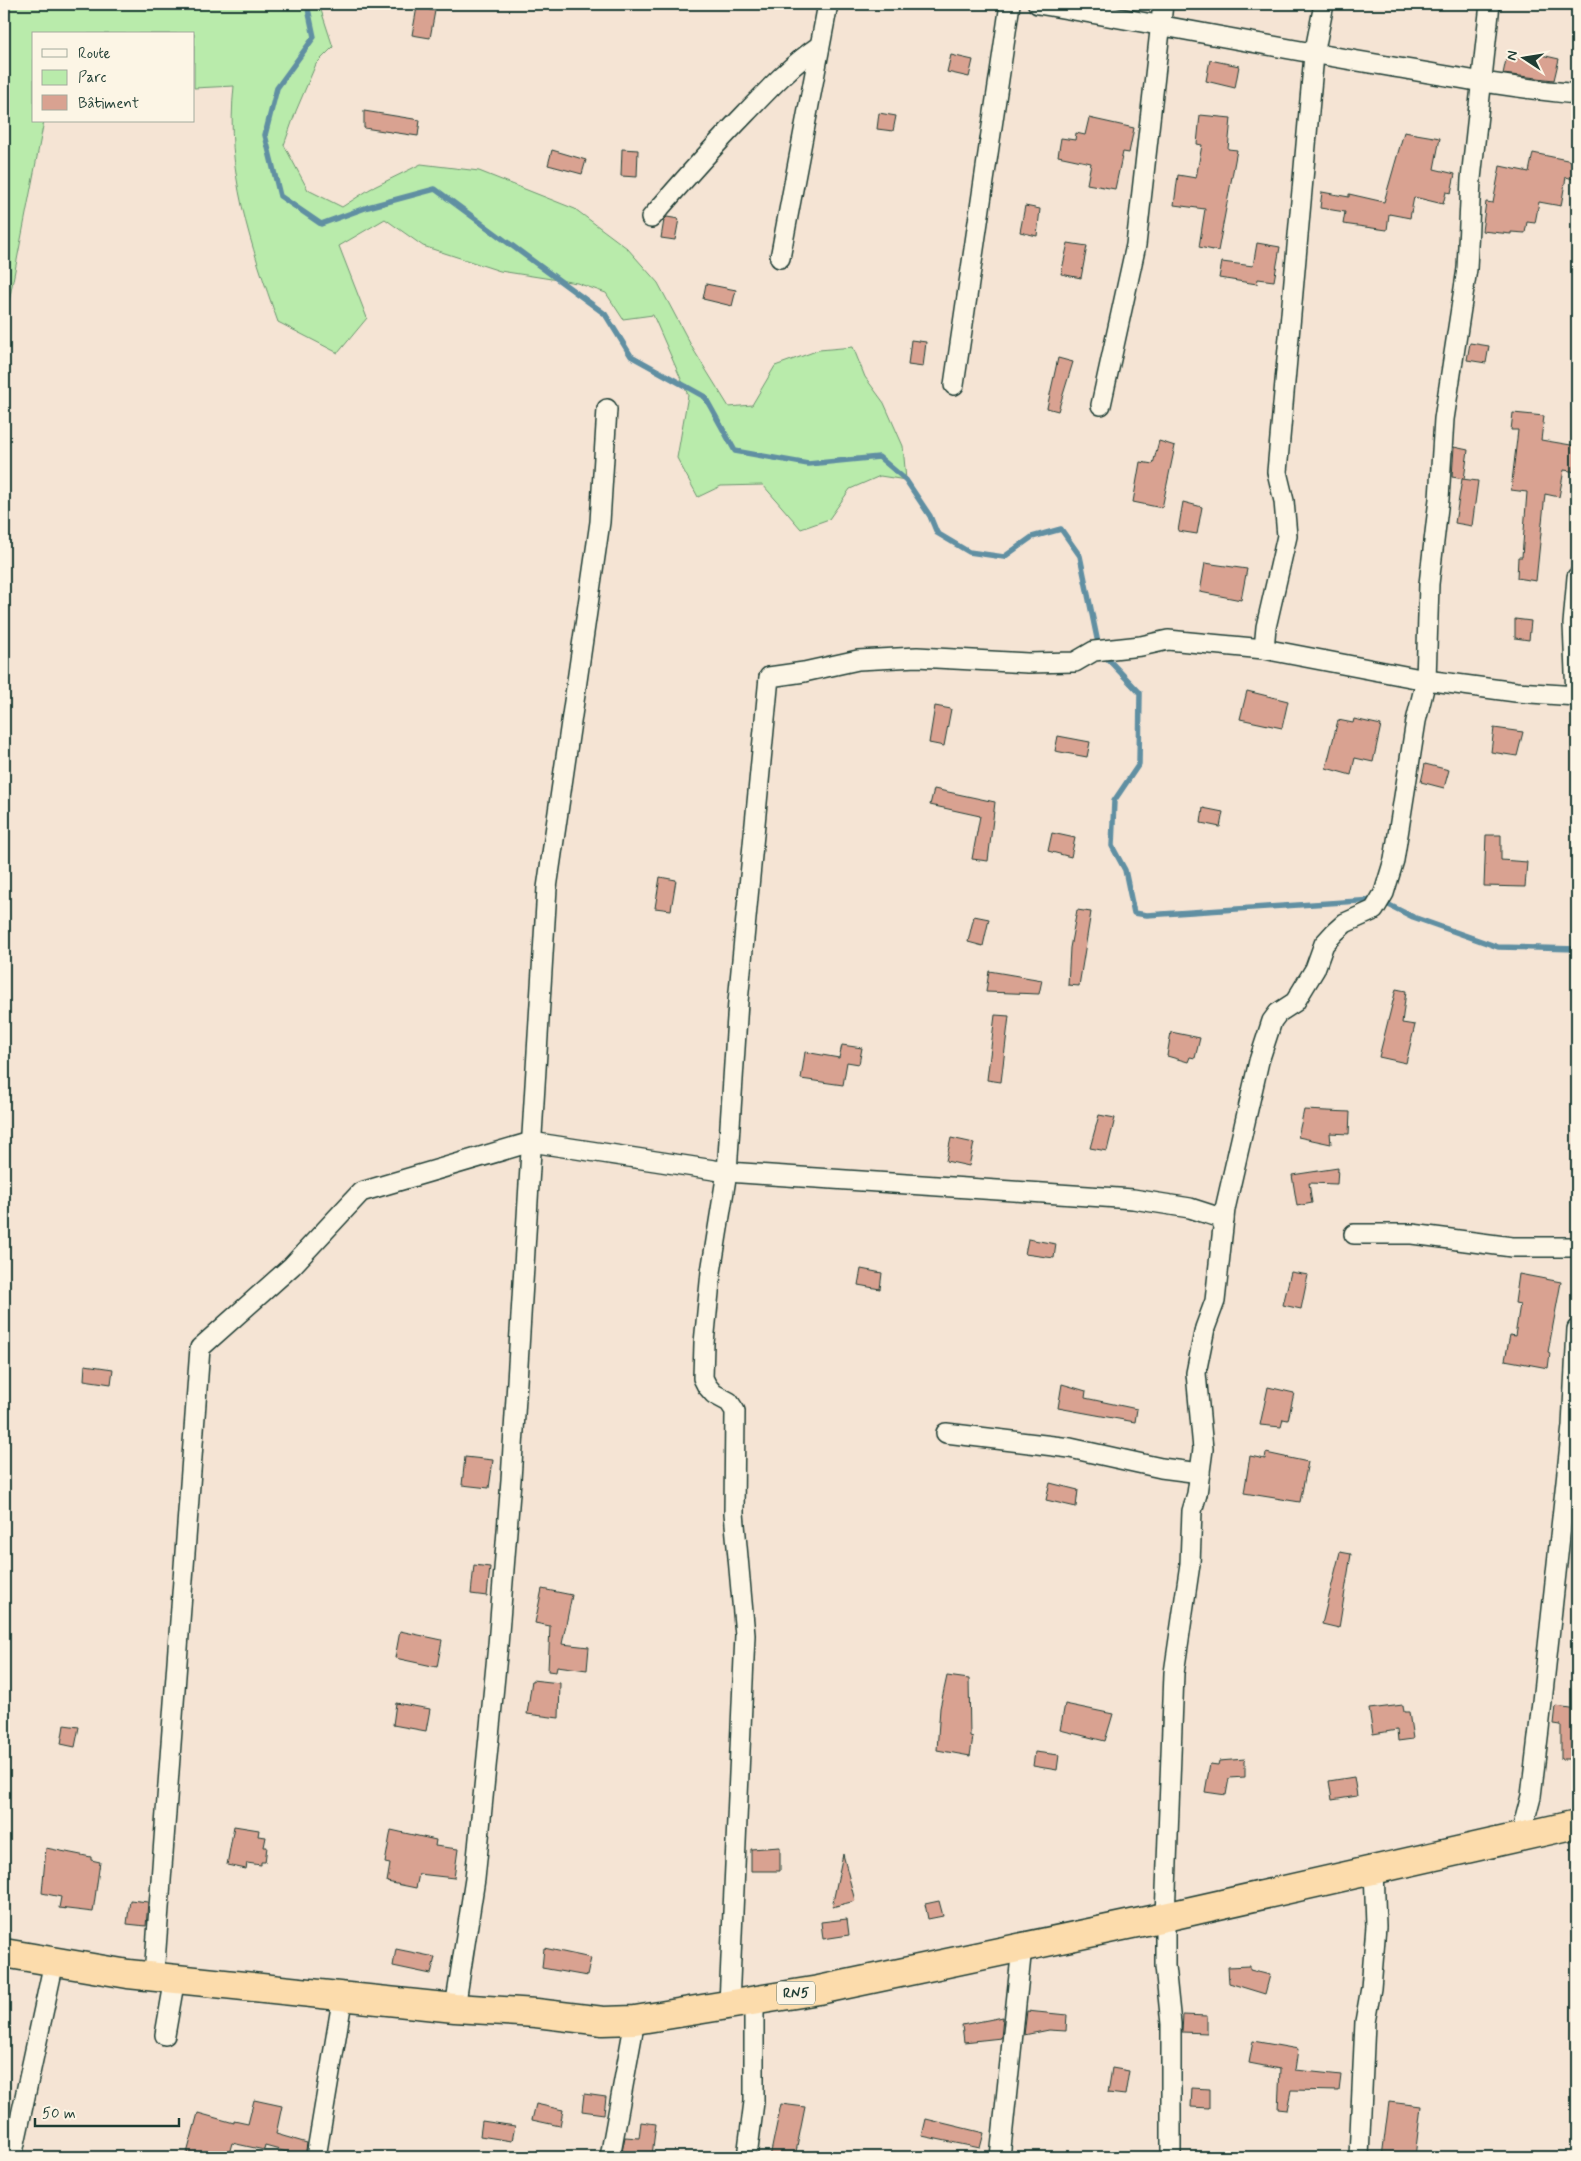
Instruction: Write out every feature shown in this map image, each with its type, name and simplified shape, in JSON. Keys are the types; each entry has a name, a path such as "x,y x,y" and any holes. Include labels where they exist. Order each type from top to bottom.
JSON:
{"highway":[{"name":"RN5","path":"4,1953 164,1977 455,2008 536,2013 603,2021 635,2020 819,1990 1166,1917 1577,1824"}],"street":[{"path":"780,258 828,4"},
{"path":"954,385 1010,4"},
{"path":"1038,4 1162,24 1314,55 1481,83 1577,94"},
{"path":"1101,405 1136,245 1163,4"},
{"path":"1264,648 1266,628 1287,536 1284,501 1277,472 1314,55 1324,4"},
{"path":"1171,2157 1171,2024 1165,1966 1166,1917 1174,1673 1190,1564 1192,1511 1203,1449 1196,1373 1205,1328 1215,1301 1224,1219 1258,1061 1272,1020 1278,1013 1295,1002 1315,969 1324,944 1345,923 1374,910 1384,893 1394,860 1416,721 1426,680 1429,584 1439,499 1444,419 1467,269 1471,180 1490,4"},
{"path":"651,218 707,154 763,95 798,60 819,46"},
{"path":"455,2008 474,1888 497,1654 511,1480 547,888 600,522 607,409"},
{"path":"747,2157 754,2102 742,2002 745,1635 734,1513 734,1411 729,1402 714,1394 703,1378 704,1343 711,1272 727,1172 738,1002 769,677 804,672 858,660 917,657 1075,662 1094,651 1141,646 1160,640 1264,648 1426,680 1516,692 1576,696 1573,624 1577,576"},
{"path":"165,2035 164,1977 200,1348 292,1266 361,1192 531,1142 727,1172 1133,1199 1190,1208 1224,1219"},
{"path":"1354,1234 1412,1234 1512,1247 1577,1247"},
{"path":"1520,1838 1531,1796 1540,1720 1572,1426 1577,1329"},
{"path":"946,1433 1070,1448 1161,1468 1200,1473"},
{"path":"1360,2157 1365,2022 1371,1988 1376,1926 1374,1869"},
{"path":"1000,2157 1022,1947"},
{"path":"12,2157 54,1962"},
{"path":"316,2157 343,1995"},
{"path":"610,2157 635,2020"}],"green space":[{"path":"4,4 319,4 333,47 316,64 284,145 308,190 342,207 370,189 421,164 479,171 575,209 627,248 658,283 693,349 729,407 752,405 775,366 819,350 853,347 865,377 884,403 903,446 906,480 880,476 850,489 829,519 801,529 763,485 721,486 698,497 677,458 688,395 653,315 623,319 606,293 577,283 500,271 423,246 385,219 339,246 367,318 338,353 278,322 249,235 242,206 233,148 234,86 195,88 195,32 32,32 32,122 44,122 4,327"}],"building":[{"path":"417,7 435,11 430,38 412,35"},
{"path":"1537,54 1559,59 1554,80 1503,74 1507,55 1536,62"},
{"path":"951,55 973,60 969,77 947,72"},
{"path":"1210,60 1239,66 1235,88 1206,81"},
{"path":"364,111 420,120 418,136 364,128"},
{"path":"879,113 896,116 893,131 877,129"},
{"path":"1200,115 1231,118 1228,149 1237,150 1218,251 1199,247 1205,209 1174,205 1178,175 1196,178 1202,145 1197,144"},
{"path":"1089,118 1134,128 1129,153 1123,152 1115,189 1087,184 1091,163 1058,156 1061,138 1075,140 1076,133 1085,135"},
{"path":"1404,132 1440,138 1434,169 1455,174 1451,193 1446,192 1443,204 1414,197 1410,218 1389,214 1387,230 1343,224 1345,212 1320,208 1322,192 1349,197 1349,194 1384,202"},
{"path":"622,149 638,150 637,177 621,176"},
{"path":"552,150 586,160 582,174 548,165"},
{"path":"1533,153 1577,162 1577,180 1566,177 1561,206 1539,202 1535,223 1527,222 1525,233 1511,232 1511,234 1482,231 1486,202 1493,203 1500,166 1529,172"},
{"path":"1025,206 1040,209 1037,236 1020,232"},
{"path":"667,217 679,219 675,240 661,238 664,220"},
{"path":"1068,243 1087,246 1081,278 1061,274"},
{"path":"1257,243 1280,247 1274,281 1258,279 1257,284 1219,278 1222,262 1253,266"},
{"path":"706,284 736,290 732,306 703,299"},
{"path":"911,340 926,342 923,367 908,365"},
{"path":"1470,343 1489,346 1486,363 1467,360"},
{"path":"1058,358 1073,362 1058,411 1047,408"},
{"path":"1513,413 1544,416 1541,440 1577,446 1577,472 1564,470 1559,497 1545,494 1536,581 1517,578 1518,557 1522,557 1527,492 1511,490 1518,430 1511,430"},
{"path":"1159,441 1175,446 1162,508 1133,502 1140,462 1153,464"},
{"path":"1454,447 1468,450 1464,479 1452,477"},
{"path":"1462,479 1478,481 1472,526 1455,523"},
{"path":"1183,502 1202,507 1197,534 1178,531"},
{"path":"1205,563 1247,569 1241,600 1200,592"},
{"path":"1515,619 1531,621 1529,640 1515,638"},
{"path":"1247,691 1288,701 1282,728 1240,719"},
{"path":"935,706 951,709 944,746 929,743"},
{"path":"1354,719 1381,725 1373,762 1355,758 1351,775 1326,768 1338,720 1353,723"},
{"path":"1494,728 1523,732 1517,756 1491,752"},
{"path":"1058,736 1090,742 1087,757 1055,751"},
{"path":"1425,764 1449,770 1444,788 1421,782"},
{"path":"934,789 995,802 988,861 972,859 980,816 930,805"},
{"path":"1203,808 1223,812 1220,827 1201,823"},
{"path":"1052,833 1075,838 1071,857 1048,851"},
{"path":"1486,835 1501,835 1501,860 1527,862 1525,887 1484,886"},
{"path":"660,877 676,880 671,910 655,908"},
{"path":"1077,910 1091,912 1079,986 1068,985 1070,948"},
{"path":"974,916 989,919 983,946 968,942"},
{"path":"989,971 1042,980 1039,994 986,992"},
{"path":"1396,989 1406,991 1402,1023 1415,1025 1406,1063 1379,1057"},
{"path":"995,1015 1009,1016 1001,1082 987,1080"},
{"path":"1171,1032 1200,1038 1195,1058 1190,1057 1188,1062 1167,1056"},
{"path":"842,1045 862,1048 859,1064 847,1062 843,1085 801,1079 805,1052 839,1058"},
{"path":"1304,1110 1350,1112 1349,1134 1330,1133 1331,1144 1298,1137"},
{"path":"1099,1115 1115,1118 1107,1151 1090,1148"},
{"path":"951,1138 974,1143 969,1166 946,1161"},
{"path":"1338,1168 1337,1184 1309,1183 1312,1203 1297,1206 1292,1175"},
{"path":"1028,1239 1056,1244 1054,1258 1025,1254"},
{"path":"861,1269 882,1273 880,1289 858,1285"},
{"path":"1291,1272 1308,1275 1301,1309 1283,1305"},
{"path":"1519,1274 1561,1282 1548,1352 1550,1353 1548,1368 1505,1360 1510,1335 1515,1336 1520,1304 1515,1303"},
{"path":"85,1365 113,1369 111,1384 84,1380"},
{"path":"1062,1384 1086,1391 1085,1398 1137,1409 1135,1422 1058,1408"},
{"path":"1268,1387 1294,1393 1288,1420 1283,1419 1281,1427 1260,1425"},
{"path":"1266,1453 1308,1462 1300,1502 1244,1493 1250,1456 1265,1459"},
{"path":"465,1457 493,1460 489,1488 462,1485"},
{"path":"1050,1483 1078,1490 1076,1507 1046,1500"},
{"path":"1340,1552 1351,1554 1339,1628 1322,1624"},
{"path":"474,1565 490,1567 487,1596 471,1594"},
{"path":"542,1589 572,1595 562,1644 589,1647 587,1670 557,1666 556,1672 548,1671 550,1626 535,1623"},
{"path":"400,1631 442,1640 437,1667 395,1658"},
{"path":"947,1676 969,1679 970,1736 973,1737 970,1756 937,1750 940,1708"},
{"path":"532,1680 560,1683 559,1718 527,1714"},
{"path":"396,1703 430,1709 426,1731 393,1725"},
{"path":"1065,1704 1113,1714 1105,1741 1060,1730"},
{"path":"1403,1705 1404,1712 1409,1712 1413,1739 1398,1741 1397,1730 1373,1734 1369,1709"},
{"path":"1556,1706 1577,1709 1577,1759 1561,1759 1561,1725 1554,1724"},
{"path":"64,1725 79,1727 75,1747 61,1744"},
{"path":"1035,1752 1059,1755 1057,1770 1033,1766"},
{"path":"1245,1759 1245,1777 1229,1778 1226,1795 1205,1792 1210,1764 1218,1765 1219,1761"},
{"path":"1354,1777 1357,1796 1332,1800 1329,1781"},
{"path":"234,1826 259,1830 258,1836 266,1837 264,1847 267,1847 265,1862 261,1862 261,1865 247,1863 246,1869 227,1865"},
{"path":"391,1830 436,1840 435,1846 458,1849 454,1878 419,1874 416,1888 387,1882 390,1864 385,1863"},
{"path":"780,1847 780,1871 751,1871 751,1849"},
{"path":"46,1848 91,1857 91,1860 100,1862 93,1912 59,1908 61,1897 42,1893"},
{"path":"843,1854 855,1901 832,1907"},
{"path":"130,1900 148,1902 146,1926 127,1924"},
{"path":"939,1901 943,1916 928,1919 925,1904"},
{"path":"847,1919 849,1935 823,1939 821,1922"},
{"path":"544,1948 591,1958 587,1976 542,1968"},
{"path":"396,1949 435,1957 431,1974 393,1966"},
{"path":"1250,1966 1250,1970 1270,1975 1265,1994 1229,1983 1228,1967"},
{"path":"1027,2011 1067,2015 1066,2031 1049,2030 1024,2035"},
{"path":"1183,2015 1207,2016 1207,2033 1182,2032"},
{"path":"1003,2017 1001,2038 964,2042 962,2025"},
{"path":"1253,2041 1298,2049 1295,2070 1341,2075 1339,2091 1291,2090 1287,2110 1278,2109 1280,2069 1249,2063"},
{"path":"1112,2068 1129,2071 1125,2095 1108,2093"},
{"path":"1192,2088 1209,2089 1209,2108 1191,2107"},
{"path":"584,2094 606,2097 604,2114 582,2111"},
{"path":"254,2100 282,2106 276,2134 307,2143 305,2157 265,2146 264,2150 232,2143 228,2157 186,2157 198,2113 234,2123 234,2121 248,2124"},
{"path":"1389,2102 1421,2106 1415,2157 1382,2157"},
{"path":"536,2104 563,2110 560,2126 532,2120"},
{"path":"781,2104 805,2107 795,2157 770,2157"},
{"path":"926,2119 984,2133 980,2148 922,2136"},
{"path":"482,2121 515,2126 512,2141 480,2136"},
{"path":"641,2122 656,2124 652,2155 622,2152 625,2137 639,2138"}],"waterway":[{"path":"307,4 314,37 277,88 265,135 280,196 321,224 368,207 435,189 605,314 631,356 705,397 735,451 808,464 879,457 906,480 930,516 937,533 969,552 1004,557 1032,537 1061,529 1080,556 1099,648"},
{"path":"1104,655 1140,693 1139,764 1114,801 1112,846 1125,870 1134,913 1147,915 1374,900"},
{"path":"1383,902 1413,917 1498,947 1577,949"}]}
